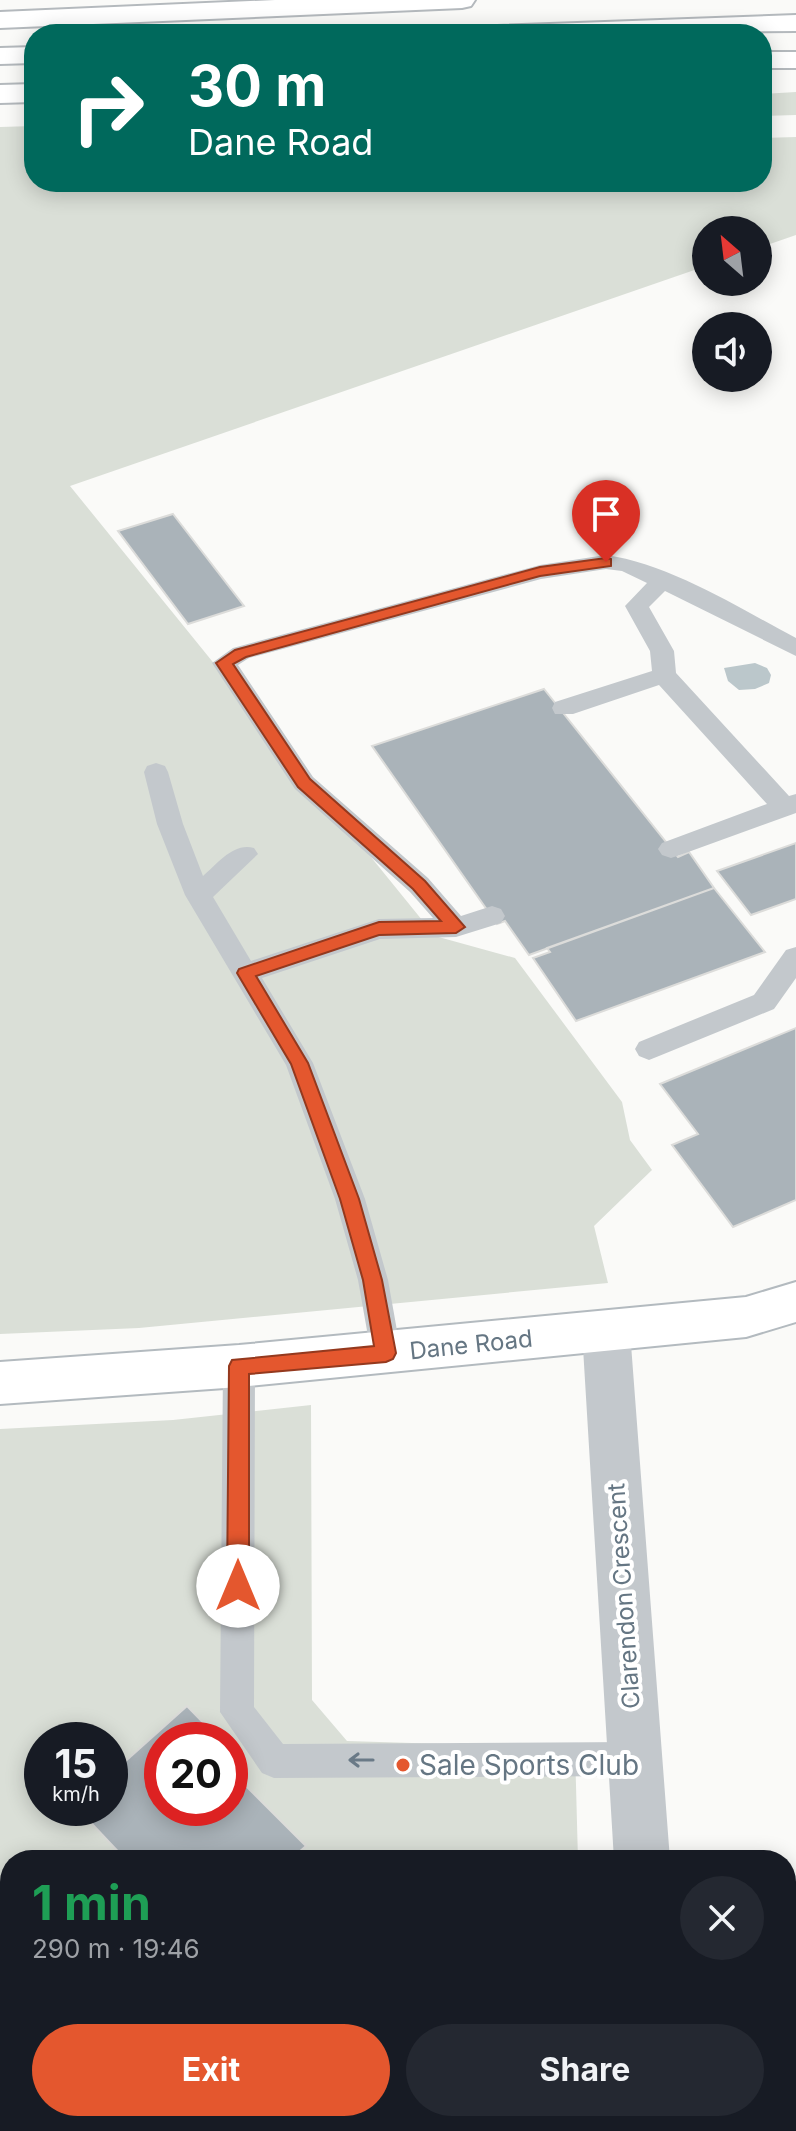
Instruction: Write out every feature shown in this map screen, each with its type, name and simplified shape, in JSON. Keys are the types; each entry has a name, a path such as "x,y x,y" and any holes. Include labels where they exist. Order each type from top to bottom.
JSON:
{"main road":[{"path":"0,20 462,0"},
{"path":"769,24 796,23"},
{"path":"0,56 24,55"},
{"path":"772,60 796,60"},
{"path":"0,94 24,93"},
{"name":"Dane Road","path":"0,1383 386,1353 746,1317 796,1302"}],"street":[{"name":"Clarendon Crescent","path":"606,1331 641,1850"}],"lane":[{"path":"456,927 419,885 304,783 224,663 241,653 540,572 606,562 627,565 716,605 796,648"},
{"path":"662,581 637,606 662,651 664,675 790,805 671,849"},
{"path":"564,708 664,675"},
{"path":"156,772 170,824 198,895 299,1063 345,1185 373,1280 386,1353"},
{"path":"198,895 245,854"},
{"path":"245,973 379,929 456,927 492,916"},
{"path":"649,1049 764,1002 796,957"},
{"path":"239,1366 237,1712 274,1761 635,1759"}],"shaded area":[{"path":"796,92 796,115 772,116 772,93"},
{"path":"24,126 24,192 772,192 772,138 796,137 796,235 772,243 772,216 692,216 692,271 70,486 435,936 515,958 622,1102 630,1140 652,1170 594,1226 608,1283 139,1328 0,1334 0,127"},
{"path":"755,663 767,668 771,675 769,683 755,689 739,690 728,681 724,668"},
{"name":"Sale Sports Club","path":"311,1405 312,1700 347,1741 575,1748 578,1850 0,1850 0,1429 173,1420"}],"building":[{"path":"173,514 244,606 188,624 118,531"},
{"path":"544,689 678,857 689,852 714,888 529,955 505,921 497,924 372,746"},
{"path":"796,843 796,899 751,915 717,871"},
{"path":"714,888 765,952 576,1021 533,958 550,952 547,948"},
{"path":"796,1028 796,1200 733,1227 672,1145 698,1134 660,1084"},
{"path":"187,1706 203,1722 169,1722"},
{"path":"144,1745 144,1826 248,1826 248,1788 306,1846 301,1850 117,1850 94,1826 128,1826 128,1759"}],"place":[{"name":"Sale Sports Club","path":"403,1765"}],"route":[{"path":"238,1586 239,1366 386,1353 373,1280 350,1199 299,1063 245,973 379,929 456,927 419,885 304,783 247,702 224,663 241,653 540,572 606,562"}]}
